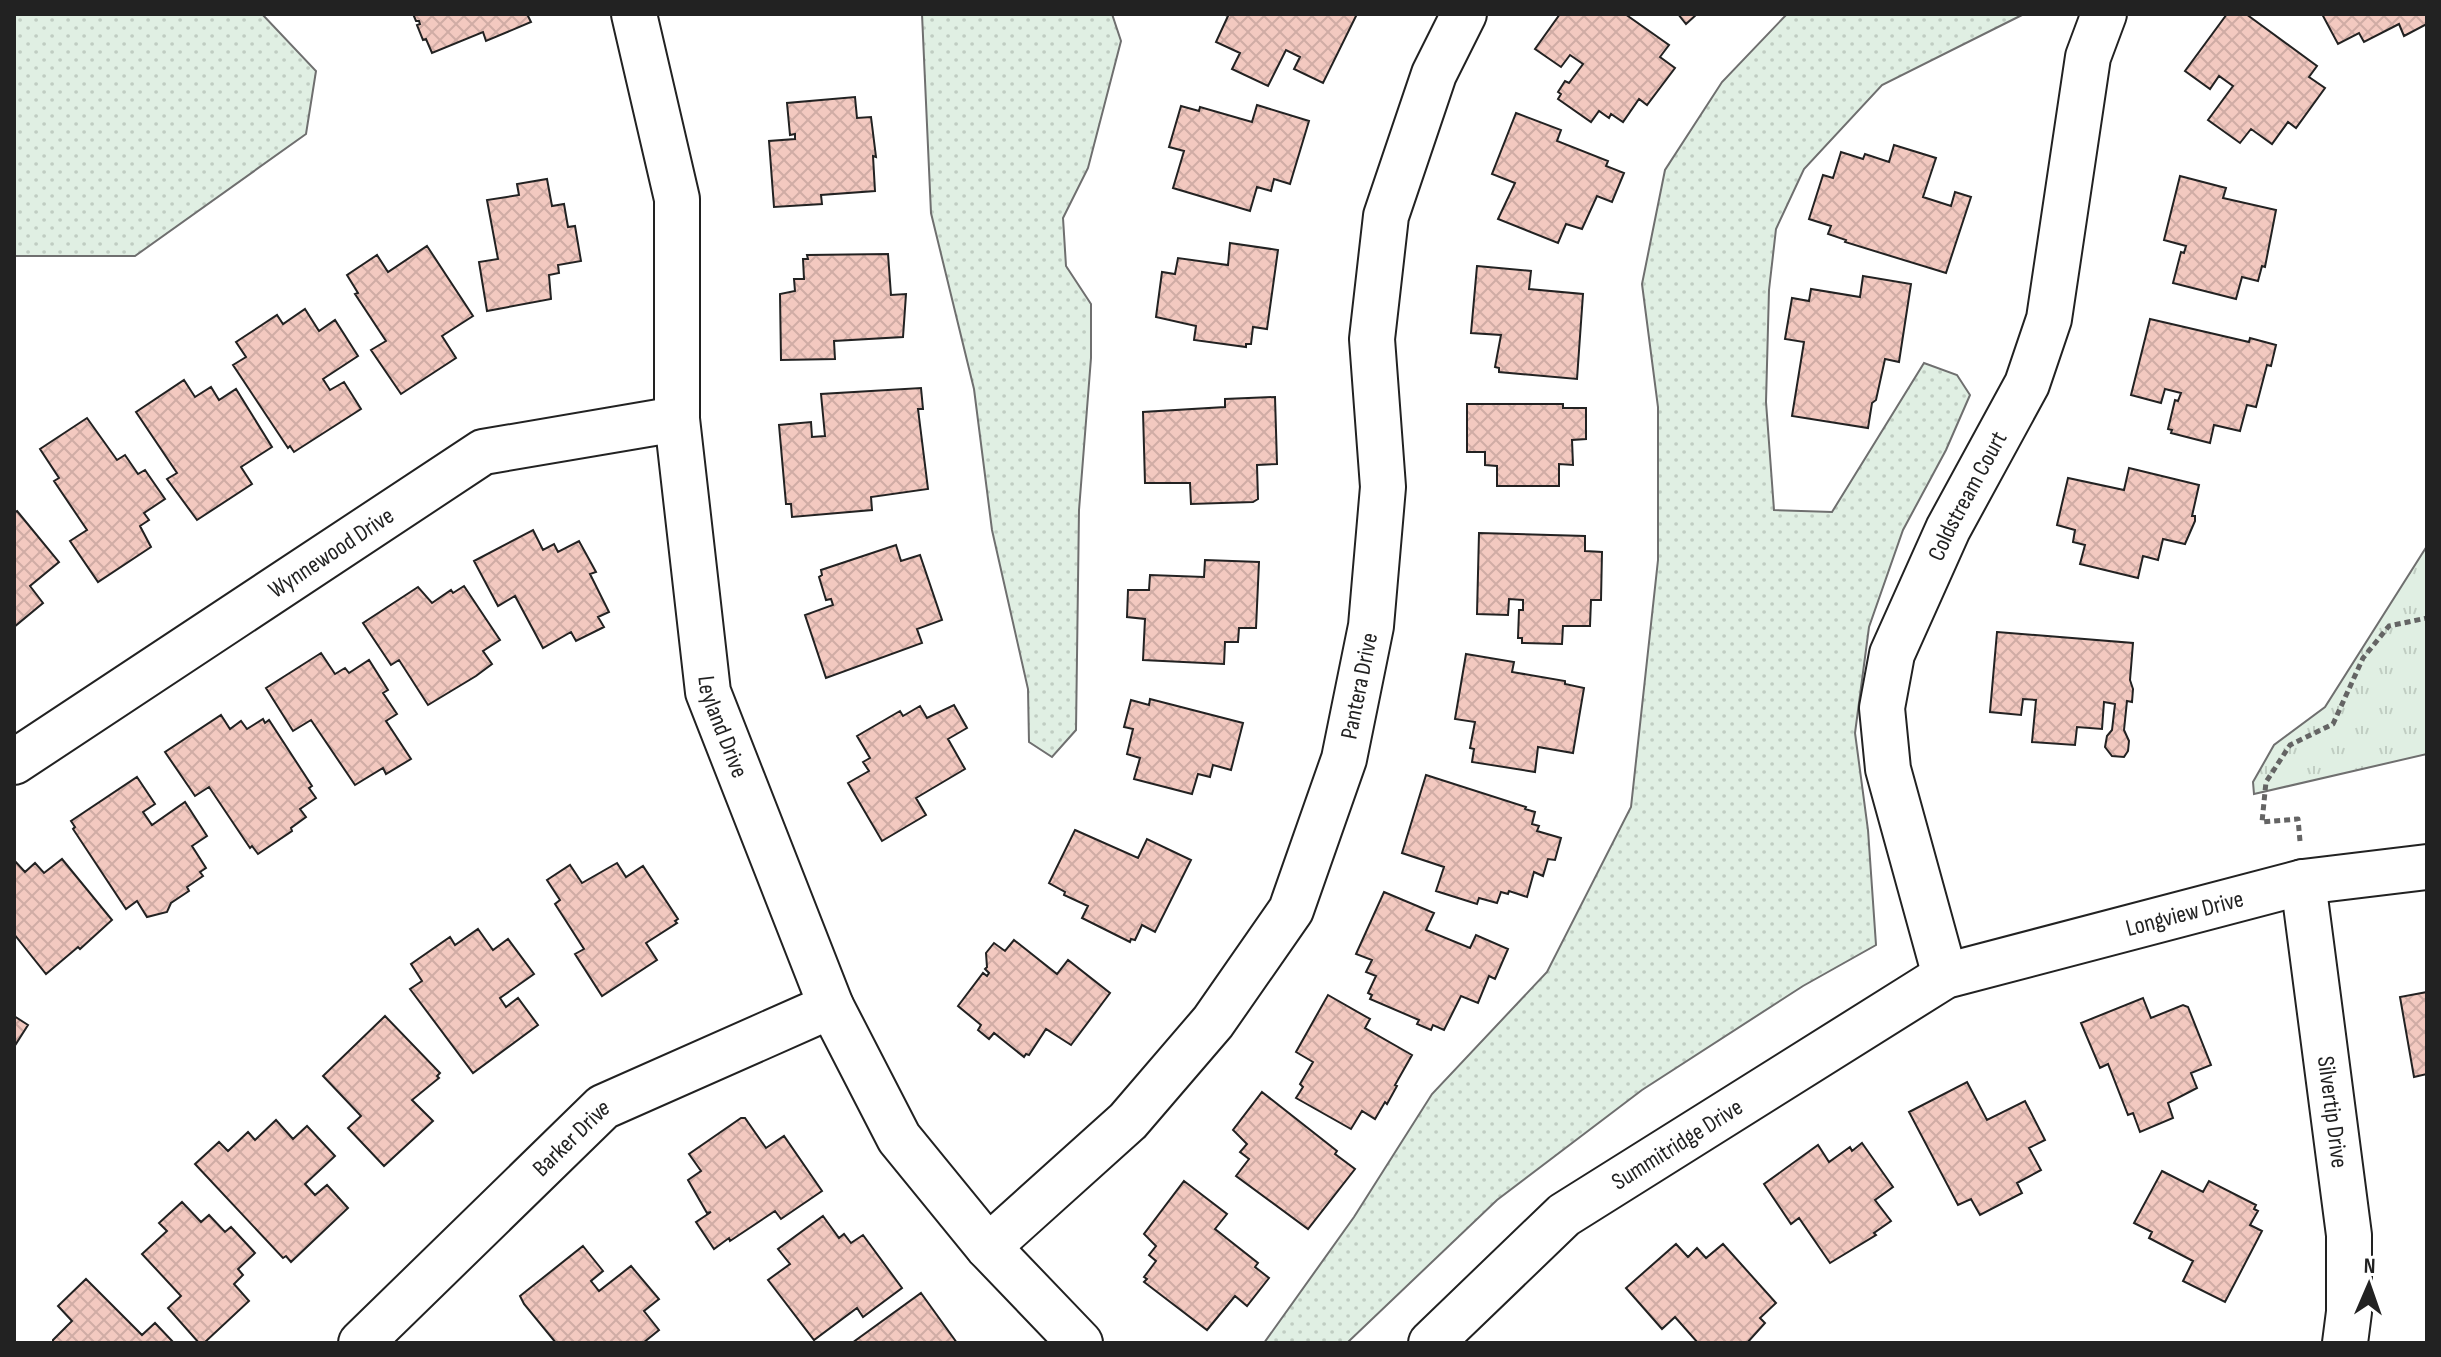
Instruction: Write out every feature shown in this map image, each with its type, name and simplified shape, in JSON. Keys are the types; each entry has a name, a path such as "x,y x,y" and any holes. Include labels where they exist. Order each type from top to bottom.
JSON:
{"street":[{"name":"Leyland Drive","path":"634,14 677,199 677,419 708,692 831,1006 899,1138 988,1247 1080,1343"},
{"name":"Pantera Drive","path":"988,1247 1128,1121 1213,1022 1291,910 1344,759 1371,626 1383,487 1372,339 1386,216 1434,74 1464,14"},
{"name":"Coldstream Court","path":"1945,976 1888,769 1882,708 1892,654 1948,529 2027,384 2049,319 2088,57 2104,14"},
{"name":"Wynnewood Drive","path":"14,762 483,452 677,419"},
{"name":"Longview Drive","path":"1945,976 2303,882 2427,867"},
{"name":"Silvertip Drive","path":"2303,882 2349,1235 2349,1312 2345,1343"},
{"name":"Summitridge Drive","path":"1431,1343 1564,1215 1945,976"},
{"name":"Barker Drive","path":"361,1343 603,1107 831,1006"}],"path":[{"path":"2303,882 2298,819 2262,822 2266,782 2290,745 2333,724 2363,658 2389,626 2427,618"}],"green space":[{"path":"14,14 262,14 316,71 306,134 135,256 14,256"},
{"path":"922,14 1112,14 1121,41 1088,168 1063,218 1066,266 1091,304 1091,358 1079,510 1076,730 1052,757 1029,742 1028,689 992,530 974,389 931,213"},
{"path":"1787,14 2024,14 1882,85 1804,169 1776,229 1769,290 1766,402 1774,510 1832,512 1924,363 1957,375 1970,395 1946,450 1903,530 1869,627 1855,733 1868,830 1876,945 1803,986 1642,1090 1497,1200 1347,1343 1264,1343 1354,1217 1432,1094 1547,972 1631,807 1658,560 1658,407 1642,284 1665,170 1722,82"},
{"path":"2427,546 2427,754 2254,794 2253,782 2274,745 2325,707"}],"building":[{"path":"413,14 527,14 531,22 486,41 483,32 432,53"},
{"path":"1223,14 1357,14 1323,83 1294,69 1300,57 1286,50 1268,86 1232,69 1240,53 1216,42 1228,16"},
{"path":"1560,14 1625,14 1669,45 1660,57 1675,68 1647,105 1639,99 1623,122 1599,111 1591,122 1558,99 1561,94 1558,92 1565,81 1569,83 1583,64 1570,55 1561,67 1535,49"},
{"path":"1678,14 1697,14 1686,24"},
{"path":"2227,14 2246,14 2317,66 2309,77 2325,88 2296,128 2288,122 2272,144 2251,129 2240,143 2208,120 2233,86 2219,76 2210,89 2185,71"},
{"path":"2322,14 2427,14 2427,24 2404,36 2399,24 2364,42 2359,33 2338,44"},
{"path":"855,97 857,118 871,117 876,157 873,156 875,191 821,195 822,204 774,207 769,141 795,139 795,134 790,135 787,103"},
{"path":"1257,105 1309,121 1290,184 1274,179 1271,191 1257,187 1250,211 1173,188 1184,151 1169,147 1181,106 1199,111 1200,107 1252,122"},
{"path":"1516,113 1561,130 1557,141 1608,161 1606,166 1624,173 1612,202 1597,196 1582,229 1566,224 1558,243 1498,219 1515,183 1492,174"},
{"path":"1894,145 1936,158 1923,197 1951,206 1955,192 1971,197 1946,273 1845,242 1828,234 1831,226 1809,219 1823,175 1833,178 1841,152 1863,159 1865,154 1889,162"},
{"path":"2180,176 2226,188 2223,198 2276,210 2265,267 2262,266 2258,281 2242,277 2236,299 2173,283 2181,252 2184,253 2186,246 2164,240"},
{"path":"547,179 552,206 564,204 568,227 575,226 581,261 558,265 559,273 549,275 551,299 487,311 479,262 498,259 487,200 519,195 517,184"},
{"path":"1230,243 1278,250 1267,329 1253,327 1251,344 1246,344 1246,347 1194,340 1196,326 1156,317 1162,272 1175,274 1178,258 1228,265"},
{"path":"427,246 473,316 442,336 456,358 401,394 371,350 386,341 355,294 358,293 347,275 377,255 388,272"},
{"path":"888,254 891,295 906,294 903,337 834,341 835,359 781,360 780,294 795,291 794,279 804,279 803,259 808,259 807,255"},
{"path":"1477,266 1531,271 1529,289 1583,294 1577,379 1499,372 1499,368 1495,367 1501,335 1471,333"},
{"path":"1863,276 1911,284 1899,362 1885,359 1868,428 1792,416 1804,342 1785,339 1792,298 1809,301 1811,289 1860,297"},
{"path":"305,309 319,331 335,320 358,356 323,379 330,390 344,382 361,409 294,452 290,446 288,448 233,365 246,357 236,342 277,315 283,324"},
{"path":"2150,319 2249,342 2250,338 2276,345 2271,366 2267,365 2256,407 2247,405 2240,431 2214,425 2210,443 2171,433 2172,430 2168,429 2175,400 2178,401 2181,393 2165,389 2161,403 2131,395"},
{"path":"184,380 195,397 211,387 219,400 236,389 272,447 241,467 252,484 197,520 167,479 177,473 136,412"},
{"path":"921,388 923,409 918,409 928,489 871,497 872,510 792,517 791,504 786,504 779,425 811,422 812,437 825,436 821,394"},
{"path":"1275,397 1277,464 1257,465 1258,499 1253,502 1191,504 1190,483 1145,483 1143,412 1225,407 1225,399"},
{"path":"1467,404 1563,404 1563,408 1586,408 1586,439 1572,440 1573,465 1559,464 1559,486 1497,486 1497,466 1485,465 1485,452 1467,452"},
{"path":"87,418 117,460 125,455 138,474 145,470 165,499 144,513 149,520 140,526 151,547 98,582 70,541 87,530 54,481 59,478 40,449"},
{"path":"2129,468 2199,485 2192,516 2195,516 2195,521 2185,544 2163,539 2158,560 2143,556 2138,578 2080,564 2085,545 2073,542 2075,530 2057,525 2068,478 2124,490"},
{"path":"17,511 59,562 30,586 43,603 14,627 14,513"},
{"path":"533,530 543,550 554,544 558,552 579,541 596,572 590,574 609,612 598,617 604,627 576,641 571,632 543,648 515,596 498,606 474,561"},
{"path":"1479,533 1585,536 1585,551 1602,552 1601,600 1591,600 1590,626 1563,626 1562,644 1522,643 1522,638 1518,638 1519,610 1523,610 1523,600 1509,599 1508,615 1477,614"},
{"path":"896,545 901,561 920,555 942,620 917,629 922,643 826,678 805,615 833,605 831,599 826,600 819,577 821,570"},
{"path":"1205,560 1259,562 1256,628 1239,628 1238,642 1225,642 1224,664 1143,660 1145,619 1127,617 1128,590 1149,590 1150,575 1204,577"},
{"path":"464,586 500,640 483,651 492,664 428,705 399,660 391,665 363,623 418,587 432,603 451,590 453,593"},
{"path":"1997,632 2133,643 2132,702 2127,701 2124,730 2129,741 2124,757 2112,756 2105,747 2112,730 2115,704 2104,702 2102,729 2077,727 2075,745 2032,742 2036,700 2023,699 2021,715 1990,712"},
{"path":"321,653 335,674 345,668 349,673 369,660 388,690 383,693 397,714 386,721 411,759 386,774 383,768 355,785 311,720 293,731 266,688"},
{"path":"1466,654 1514,662 1512,672 1565,681 1565,684 1584,688 1573,753 1538,747 1535,772 1472,762 1474,749 1470,748 1475,722 1455,719"},
{"path":"1150,699 1243,723 1231,770 1213,765 1210,777 1198,774 1192,794 1134,779 1140,758 1127,754 1133,729 1124,727 1131,700 1149,705"},
{"path":"954,705 967,728 948,739 965,769 916,798 926,815 882,841 848,783 869,771 863,762 870,758 857,736 900,711 903,716 920,706 927,718"},
{"path":"221,715 230,729 241,721 247,729 263,719 265,723 269,720 312,786 309,788 316,798 300,809 306,817 291,828 292,831 258,854 252,846 250,848 209,787 195,796 165,752"},
{"path":"1426,775 1526,807 1535,812 1532,824 1539,826 1537,831 1561,838 1555,860 1548,859 1543,876 1534,872 1527,897 1509,891 1508,894 1501,892 1497,903 1479,898 1477,904 1436,891 1444,867 1402,853"},
{"path":"137,777 155,804 143,812 152,825 185,802 207,836 192,846 206,868 200,872 203,876 187,887 189,891 171,903 167,912 147,917 137,901 126,909 73,829 75,827 71,821"},
{"path":"1075,830 1138,858 1147,839 1191,860 1155,932 1142,925 1135,940 1131,939 1130,942 1082,918 1088,906 1064,895 1065,892 1049,883"},
{"path":"62,859 112,920 46,974 14,934 14,860 25,872 35,863 44,873"},
{"path":"617,863 626,877 643,866 678,919 675,921 677,923 646,943 657,960 602,996 575,954 584,949 555,904 560,900 547,880 570,865 582,883"},
{"path":"1384,892 1434,913 1426,930 1470,948 1476,935 1508,949 1495,979 1489,976 1478,1003 1461,996 1444,1030 1433,1025 1431,1030 1417,1024 1419,1020 1370,999 1372,995 1368,993 1376,976 1366,972 1372,960 1356,954"},
{"path":"478,929 493,950 508,939 534,974 500,998 506,1007 518,998 538,1025 473,1073 410,989 422,981 411,964 450,937 455,945"},
{"path":"1014,940 1057,974 1068,960 1110,993 1071,1045 1046,1029 1029,1055 1024,1057 994,1033 989,1039 978,1030 981,1025 958,1006 983,973 987,976 989,973 985,969 986,953 994,943 1005,951"},
{"path":"2427,992 2427,1074 2414,1077 2400,997"},
{"path":"1328,995 1370,1019 1365,1028 1412,1055 1387,1104 1385,1102 1375,1119 1362,1111 1351,1129 1296,1098 1313,1062 1296,1052"},
{"path":"2143,998 2151,1018 2183,1005 2188,1007 2211,1065 2191,1073 2197,1088 2168,1103 2173,1118 2140,1132 2133,1113 2128,1115 2108,1064 2100,1068 2081,1023"},
{"path":"14,1016 28,1025 14,1047"},
{"path":"385,1016 440,1073 439,1078 412,1100 433,1121 384,1166 348,1128 361,1116 323,1076"},
{"path":"1967,1082 1987,1120 2025,1101 2045,1140 2029,1148 2041,1170 2017,1183 2022,1193 1980,1215 1971,1199 1958,1205 1909,1112"},
{"path":"1262,1092 1355,1169 1308,1229 1236,1176 1249,1159 1240,1152 1247,1144 1233,1130"},
{"path":"745,1118 766,1148 784,1136 822,1191 781,1219 775,1211 714,1249 696,1222 711,1212 707,1213 688,1180 701,1171 689,1154"},
{"path":"276,1120 293,1139 307,1126 335,1156 305,1184 315,1195 327,1185 348,1208 291,1262 286,1256 283,1258 195,1164 219,1142 228,1151 248,1132 255,1140"},
{"path":"1862,1143 1893,1187 1875,1200 1891,1221 1874,1233 1876,1235 1830,1263 1799,1218 1791,1224 1764,1184 1818,1145 1829,1162 1850,1147 1852,1151"},
{"path":"2162,1171 2203,1192 2209,1181 2256,1205 2254,1209 2258,1211 2250,1225 2262,1231 2225,1302 2183,1281 2193,1261 2149,1238 2152,1232 2134,1223"},
{"path":"1184,1181 1227,1214 1215,1229 1258,1263 1255,1267 1269,1278 1247,1306 1235,1296 1207,1330 1144,1282 1147,1279 1144,1277 1156,1261 1149,1255 1156,1246 1144,1234"},
{"path":"182,1202 201,1222 209,1215 225,1232 231,1227 255,1253 238,1269 243,1275 234,1284 249,1301 204,1343 199,1343 168,1308 181,1296 142,1254 167,1231 159,1223"},
{"path":"823,1216 839,1238 844,1234 851,1243 863,1235 902,1288 863,1317 857,1308 814,1340 768,1280 790,1264 778,1249"},
{"path":"1676,1244 1688,1257 1697,1248 1706,1258 1723,1244 1776,1303 1760,1318 1765,1323 1747,1343 1698,1343 1675,1317 1662,1329 1626,1288"},
{"path":"583,1246 603,1271 591,1281 599,1291 631,1266 659,1299 644,1311 659,1330 643,1343 556,1343 524,1304 520,1296"},
{"path":"86,1279 142,1335 155,1323 174,1343 53,1343 72,1321 58,1306"},
{"path":"921,1293 957,1343 852,1343"}]}
